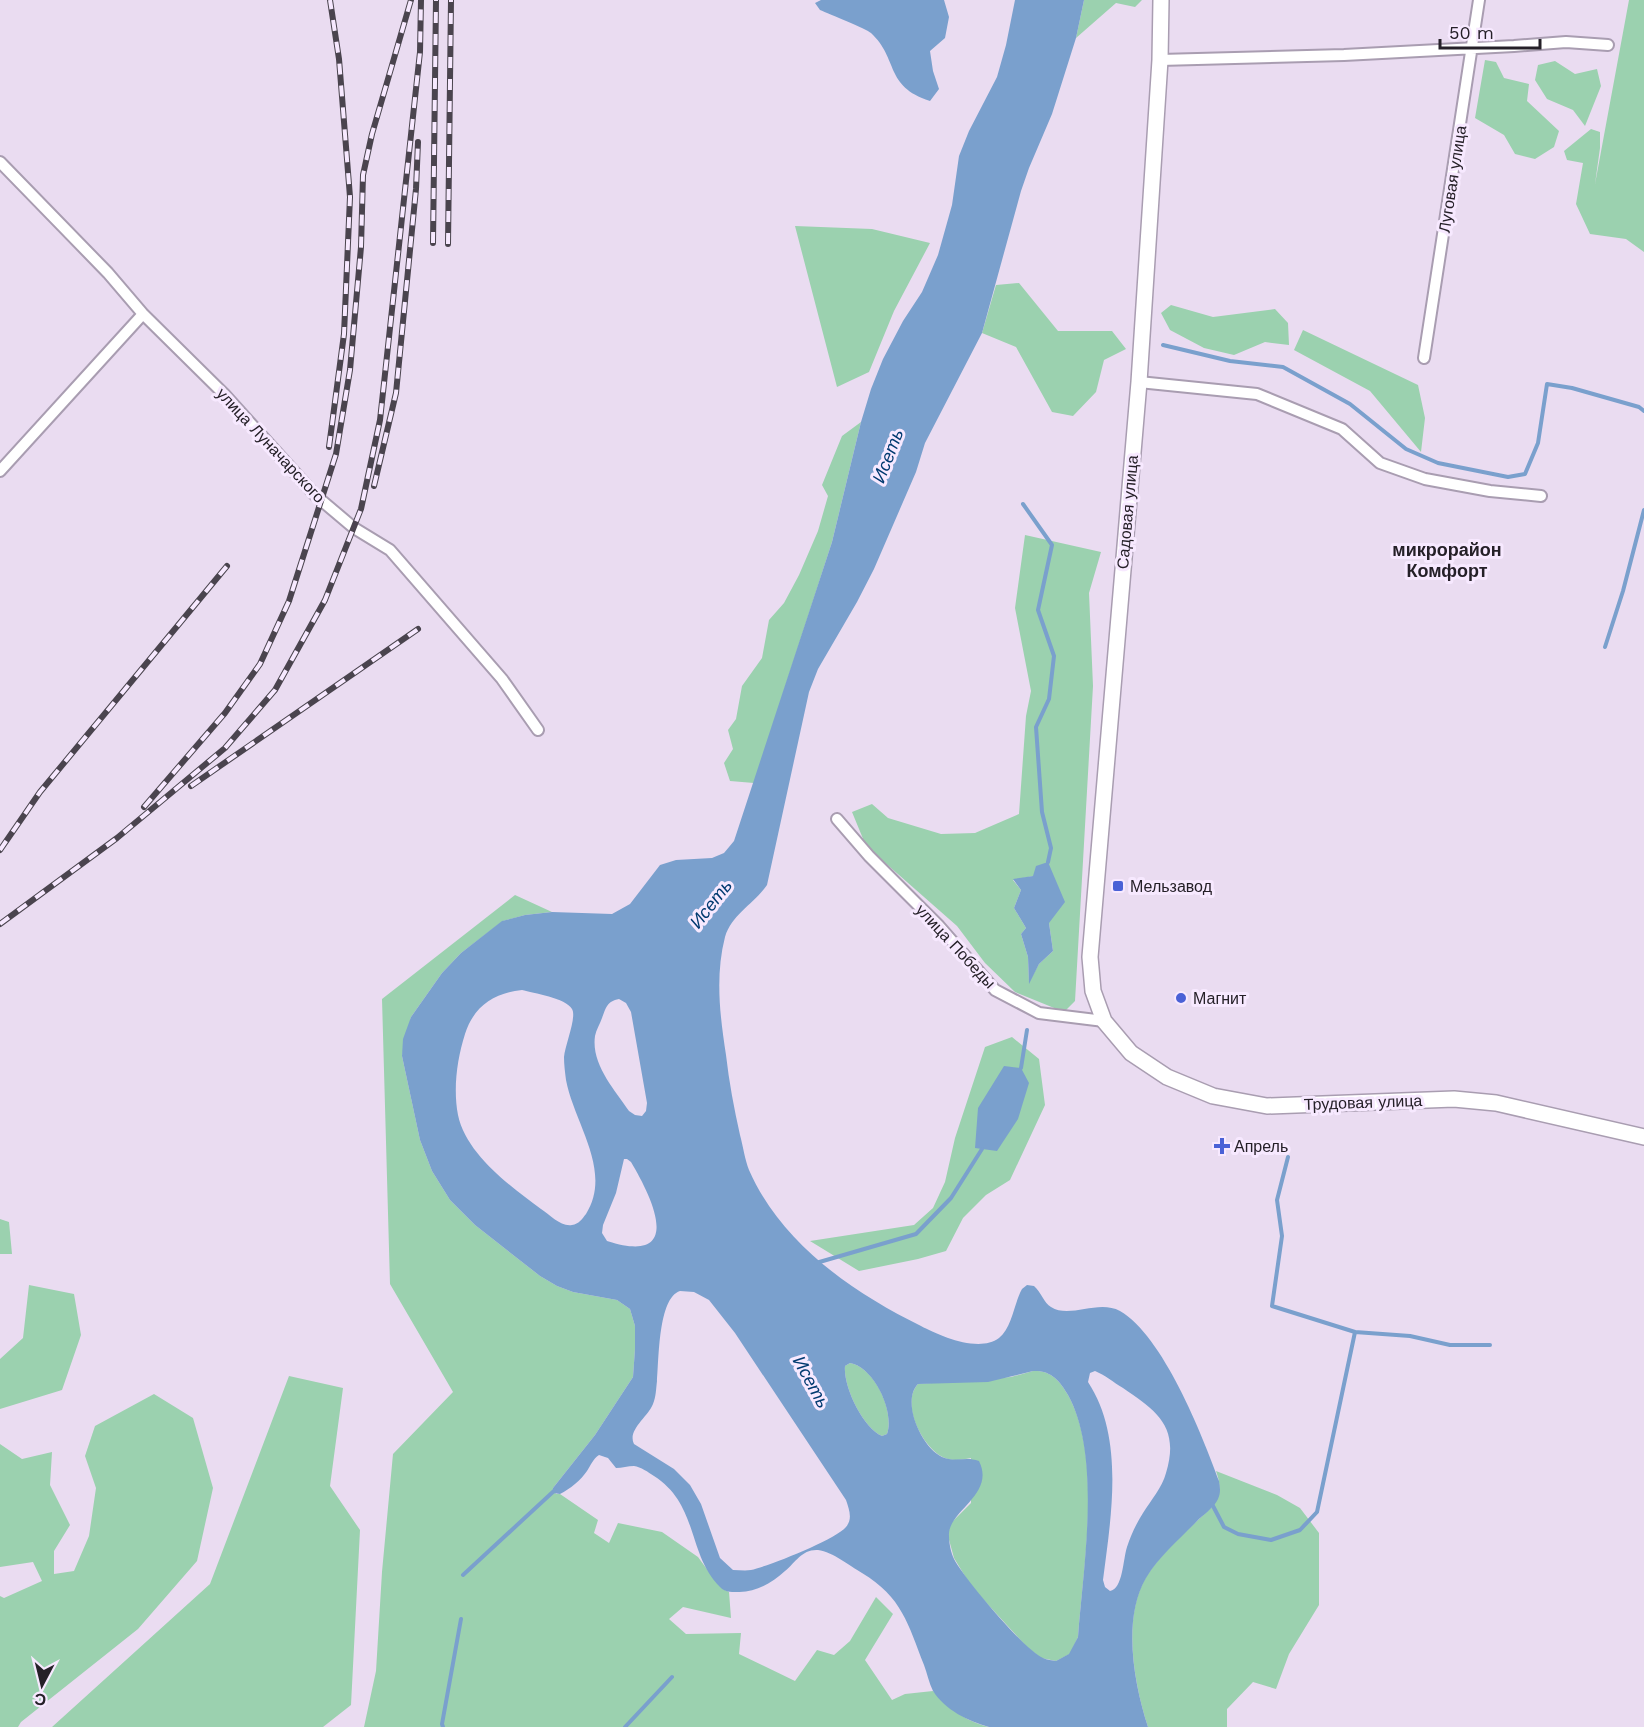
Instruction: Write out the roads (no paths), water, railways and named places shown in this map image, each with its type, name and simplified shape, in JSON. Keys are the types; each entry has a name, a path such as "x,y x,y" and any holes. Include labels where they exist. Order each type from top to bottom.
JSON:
{"main road":[{"name":"Садовая улица","path":"1104,1021 1093,991 1090,957 1139,382 1161,60 1161,0"},
{"name":"Трудовая улица","path":"1104,1021 1131,1053 1167,1077 1213,1096 1267,1106 1454,1099 1485,1102 1644,1137"}],"street":[{"name":"Луговая улица","path":"1424,358 1479,0"},
{"path":"1161,60 1472,49 1566,42 1608,45"},
{"name":"улица Луначарского","path":"0,162 108,273 143,314 224,394 315,495 354,528 390,550 502,679 538,730"},
{"path":"0,471 143,314"},
{"path":"1139,382 1257,394 1342,429 1380,463 1425,479 1490,491 1541,496"},
{"name":"улица Победы","path":"837,819 869,856 939,926 995,990 1040,1013 1104,1021"}],"water":[{"path":"821,0 944,0 949,17 945,38 930,51 939,89 930,101 915,95 898,80 886,52 871,33 820,10 815,3"},
{"name":"Исеть","path":"1015,0 1084,0 1076,38 1052,114 1021,191 982,333 925,443 916,472 874,569 818,669 809,692 767,885 738,915 725,937 720,966 720,1011 732,1095 749,1170 763,1196 780,1220 821,1263 895,1313 938,1334 971,1343 991,1342 1003,1334 1022,1289 1027,1285 1034,1286 1051,1307 1059,1310 1111,1308 1120,1311 1136,1324 1166,1363 1192,1413 1219,1481 1220,1492 1212,1507 1158,1562 1146,1578 1139,1594 1132,1632 1133,1652 1138,1691 1148,1727 989,1727 973,1722 950,1709 933,1691 908,1624 895,1602 875,1582 835,1556 824,1551 812,1550 763,1586 744,1592 728,1591 720,1587 702,1560 679,1501 654,1476 639,1467 616,1468 608,1458 599,1455 585,1474 568,1490 560,1494 553,1493 553,1488 595,1435 633,1377 635,1326 630,1309 617,1300 573,1292 540,1276 475,1225 450,1200 432,1171 420,1140 402,1056 403,1039 411,1017 442,973 461,953 502,921 525,915 552,912 612,914 630,904 660,865 676,860 712,858 724,853 734,841 832,542 871,389 883,359 903,321 922,292 938,255 952,205 959,156 969,131 997,77","holes":["522,990 541,994 563,1002 572,1009 573,1018 564,1057 566,1080 594,1164 595,1181 593,1198 586,1214 574,1224 568,1225 556,1220 516,1191 491,1168 470,1143 458,1115 457,1074 465,1034 480,1009 503,994","619,999 626,1003 631,1012 647,1103 646,1111 642,1116 629,1111 605,1076 597,1056 596,1032 607,1005","624,1159 627,1159 631,1162 648,1193 654,1210 655,1237 647,1244 631,1246 607,1241 602,1233 616,1193","680,1291 694,1292 709,1300 735,1333 846,1500 850,1514 846,1527 829,1539 801,1552 751,1570 733,1570 720,1558 701,1504 690,1485 674,1469 634,1444 633,1434 655,1399 659,1345 667,1305","850,1363 859,1366 874,1381 888,1414 887,1434 882,1436 875,1432 861,1416 851,1395 845,1366","1039,1371 1054,1377 1068,1395 1078,1420 1085,1449 1088,1513 1078,1637 1069,1654 1056,1661 1043,1658 1023,1642 981,1596 954,1559 949,1542 950,1527 976,1493 983,1473 979,1461 947,1459 934,1452 927,1444 913,1412 913,1392 918,1384 988,1382","1095,1371 1135,1396 1162,1422 1168,1432 1170,1444 1170,1457 1164,1478 1134,1530 1127,1547 1118,1585 1110,1591 1105,1587 1103,1580 1112,1504 1111,1453 1100,1404 1088,1382 1090,1373"]},
{"path":"1048,862 1065,902 1049,923 1053,951 1039,964 1029,984 1028,957 1021,934 1026,928 1014,908 1021,890 1013,879 1033,876 1036,866"},
{"path":"1004,1066 1021,1068 1029,1083 1018,1119 997,1151 975,1148 978,1108"}],"waterway":[{"path":"1163,345 1230,361 1283,367 1350,404 1406,449 1438,463 1508,477 1525,474 1538,443 1547,384 1572,388 1639,407 1644,411"},
{"path":"1023,504 1052,545 1038,610 1054,656 1049,699 1036,727 1042,812 1051,848 1048,862"},
{"path":"1605,647 1623,591 1644,510"},
{"path":"1021,1068 1027,1030"},
{"path":"816,1263 916,1234 951,1198 982,1149"},
{"path":"1212,1504 1224,1527 1238,1534 1271,1540 1300,1530 1317,1512 1355,1332 1272,1306 1282,1236 1277,1200 1288,1157"},
{"path":"1355,1332 1410,1336 1450,1345 1490,1345"},
{"path":"463,1575 555,1490"},
{"path":"443,1727 461,1619"},
{"path":"625,1727 672,1677"}],"railway":[{"path":"329,447 344,334 350,197 339,59 330,0"},
{"path":"144,807 225,713 260,664 289,601 336,454 350,370 361,247 363,175 372,134 411,0"},
{"path":"0,924 117,838 225,748 275,690 325,600 361,509 380,420 420,52 421,0"},
{"path":"433,243 436,0"},
{"path":"448,244 451,0"},
{"path":"374,486 396,393 416,189 418,142"},
{"path":"0,850 40,792 227,566"},
{"path":"191,786 418,629"}],"place":[{"name":"Мельзавод","path":"1118,886"},
{"name":"Магнит","path":"1181,998"},
{"name":"Апрель","path":"1222,1146"}],"district":[{"name":"микрорайон Комфорт","path":"1447,560"}]}
